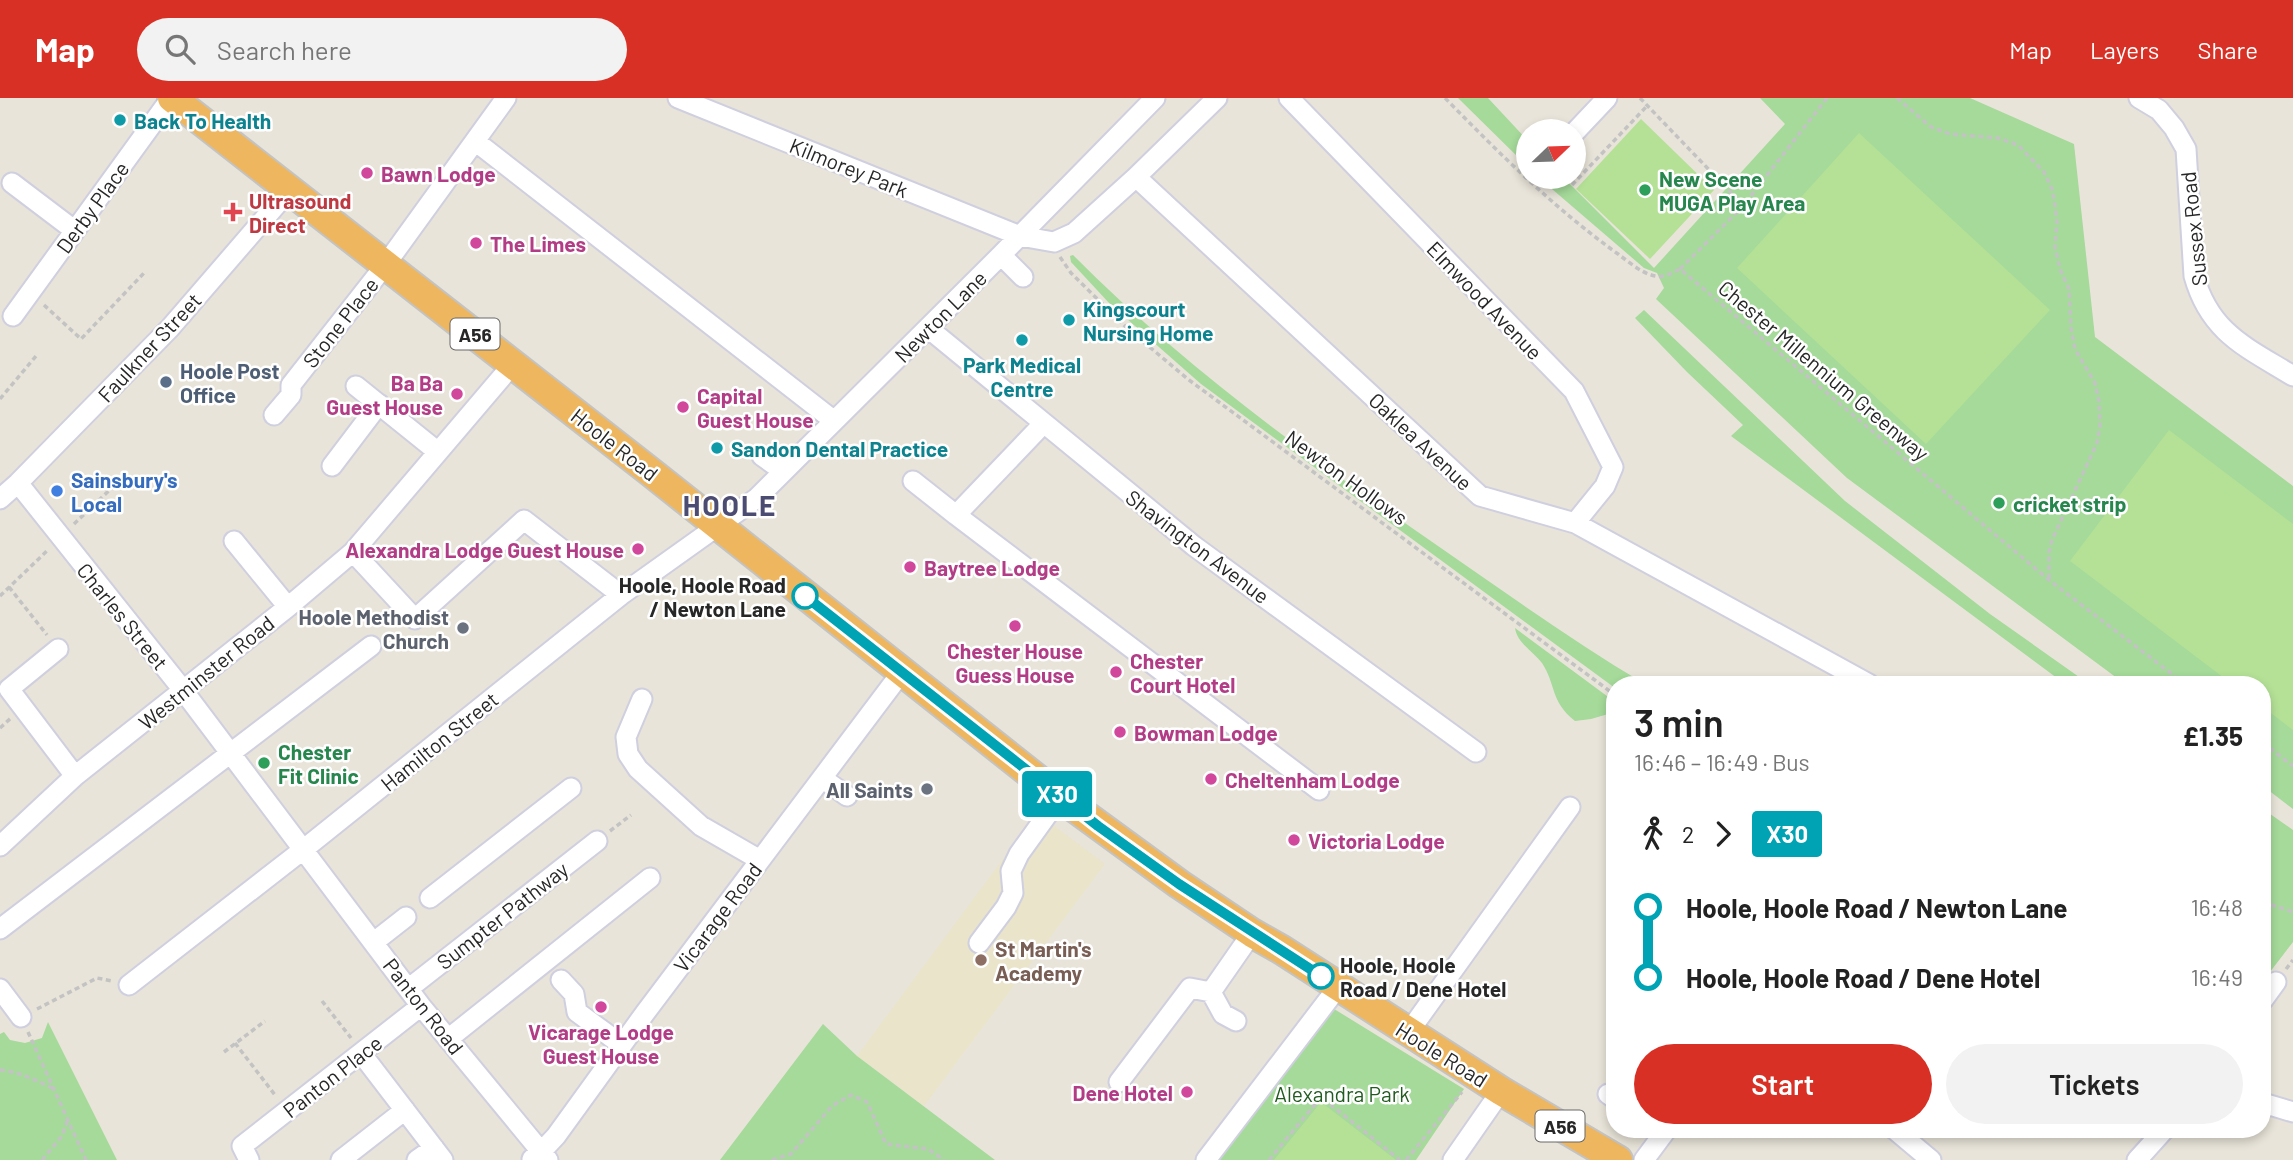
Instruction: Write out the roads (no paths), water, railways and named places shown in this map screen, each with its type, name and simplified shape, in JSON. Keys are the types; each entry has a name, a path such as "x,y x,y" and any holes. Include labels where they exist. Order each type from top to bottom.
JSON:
{"highway":[{"name":"Hoole Road","path":"171,98 513,363 901,673 1060,797 1169,877 1408,1033 1618,1160"}],"street":[{"name":"Derby Place","path":"13,316 171,98"},
{"name":"Stone Place","path":"274,415 291,395 291,385 386,264 506,98"},
{"name":"Kilmorey Park","path":"678,98 1020,236"},
{"name":"Newton Lane","path":"718,526 757,498 1155,98"},
{"path":"1020,236 1054,242 1074,233 1217,98"},
{"name":"Elmwood Avenue","path":"1289,98 1574,391 1613,467 1605,486 1575,523"},
{"path":"1586,120 1607,98"},
{"name":"Sussex Road","path":"2139,98 2159,110 2186,149 2194,276 2200,295 2212,316 2230,337 2293,376"},
{"path":"475,141 833,420"},
{"name":"Oaklea Avenue","path":"1136,177 1480,496 1575,523 1854,676"},
{"path":"12,183 75,230"},
{"name":"Faulkner Street","path":"0,499 170,328 290,189"},
{"path":"1001,255 1023,277"},
{"name":"Shavington Avenue","path":"928,328 993,372 1043,424 1194,546 1476,752"},
{"name":"Westminster Road","path":"0,846 75,776 353,552 513,363"},
{"path":"356,386 438,452"},
{"path":"332,466 379,404"},
{"path":"956,515 1043,424"},
{"path":"762,456 783,471"},
{"path":"913,481 1319,790"},
{"name":"Charles Street","path":"18,483 304,849"},
{"path":"353,552 415,619 524,520 621,594"},
{"name":"Hamilton Street","path":"129,985 304,849 621,594 718,526"},
{"path":"234,541 288,607"},
{"path":"0,929 371,646"},
{"path":"58,649 9,689 75,776"},
{"name":"Vicarage Road","path":"540,1158 901,673"},
{"path":"642,699 626,737 628,754 638,769 701,826 760,860"},
{"path":"822,778 848,796"},
{"path":"430,898 571,788"},
{"path":"979,943 1013,893 1011,871 1019,854 1060,797"},
{"path":"1408,1033 1570,807"},
{"name":"Sumpter Pathway","path":"408,989 597,841"},
{"name":"Panton Road","path":"304,849 408,989 540,1158"},
{"path":"448,1039 650,878"},
{"path":"374,942 406,917"},
{"path":"1211,992 1252,933"},
{"path":"561,981 574,994 576,1012 622,1045"},
{"path":"2271,989 2276,982"},
{"path":"1119,1082 1190,988 1211,992"},
{"path":"1206,1160 1338,988"},
{"path":"0,989 21,1017"},
{"path":"1211,992 1223,1014 1236,1021"},
{"name":"Panton Place","path":"246,1153 287,1111 421,1006"},
{"path":"361,1053 439,1154 417,1160"},
{"path":"1453,1160 1501,1091"},
{"path":"2271,1105 2293,1112"},
{"path":"341,1160 405,1110"},
{"path":"1644,1160 1660,1138"},
{"path":"1905,1138 1931,1160"},
{"path":"2137,1160 2157,1138"}],"place":[{"name":"Back To Health","path":"120,120"},
{"name":"Bawn Lodge","path":"367,173"},
{"name":"New Scene MUGA Play Area","path":"1645,190"},
{"name":"Ultrasound Direct","path":"233,212"},
{"name":"The Limes","path":"476,243"},
{"name":"Kingscourt Nursing Home","path":"1069,320"},
{"name":"Park Medical Centre","path":"1022,340"},
{"name":"Hoole Post Office","path":"166,382"},
{"name":"Ba Ba Guest House","path":"457,394"},
{"name":"Capital Guest House","path":"683,407"},
{"name":"Sandon Dental Practice","path":"717,448"},
{"name":"Sainsbury's Local","path":"57,491"},
{"name":"cricket strip","path":"1999,503"},
{"name":"Alexandra Lodge Guest House","path":"638,549"},
{"name":"Baytree Lodge","path":"910,567"},
{"name":"Hoole, Hoole Road / Newton Lane","path":"805,596"},
{"name":"Chester House Guess House","path":"1015,626"},
{"name":"Hoole Methodist Church","path":"463,628"},
{"name":"Chester Court Hotel","path":"1116,672"},
{"name":"Bowman Lodge","path":"1120,732"},
{"name":"Chester Fit Clinic","path":"264,763"},
{"name":"Cheltenham Lodge","path":"1211,779"},
{"name":"All Saints","path":"927,789"},
{"name":"Victoria Lodge","path":"1294,840"},
{"name":"St Martin's Academy","path":"981,960"},
{"name":"Hoole, Hoole Road / Dene Hotel","path":"1321,976"},
{"name":"Vicarage Lodge Guest House","path":"601,1007"},
{"name":"Dene Hotel","path":"1187,1092"}],"district":[{"name":"HOOLE","path":"730,505"}],"park label":[{"name":"Alexandra Park","path":"1342,1093"}]}
